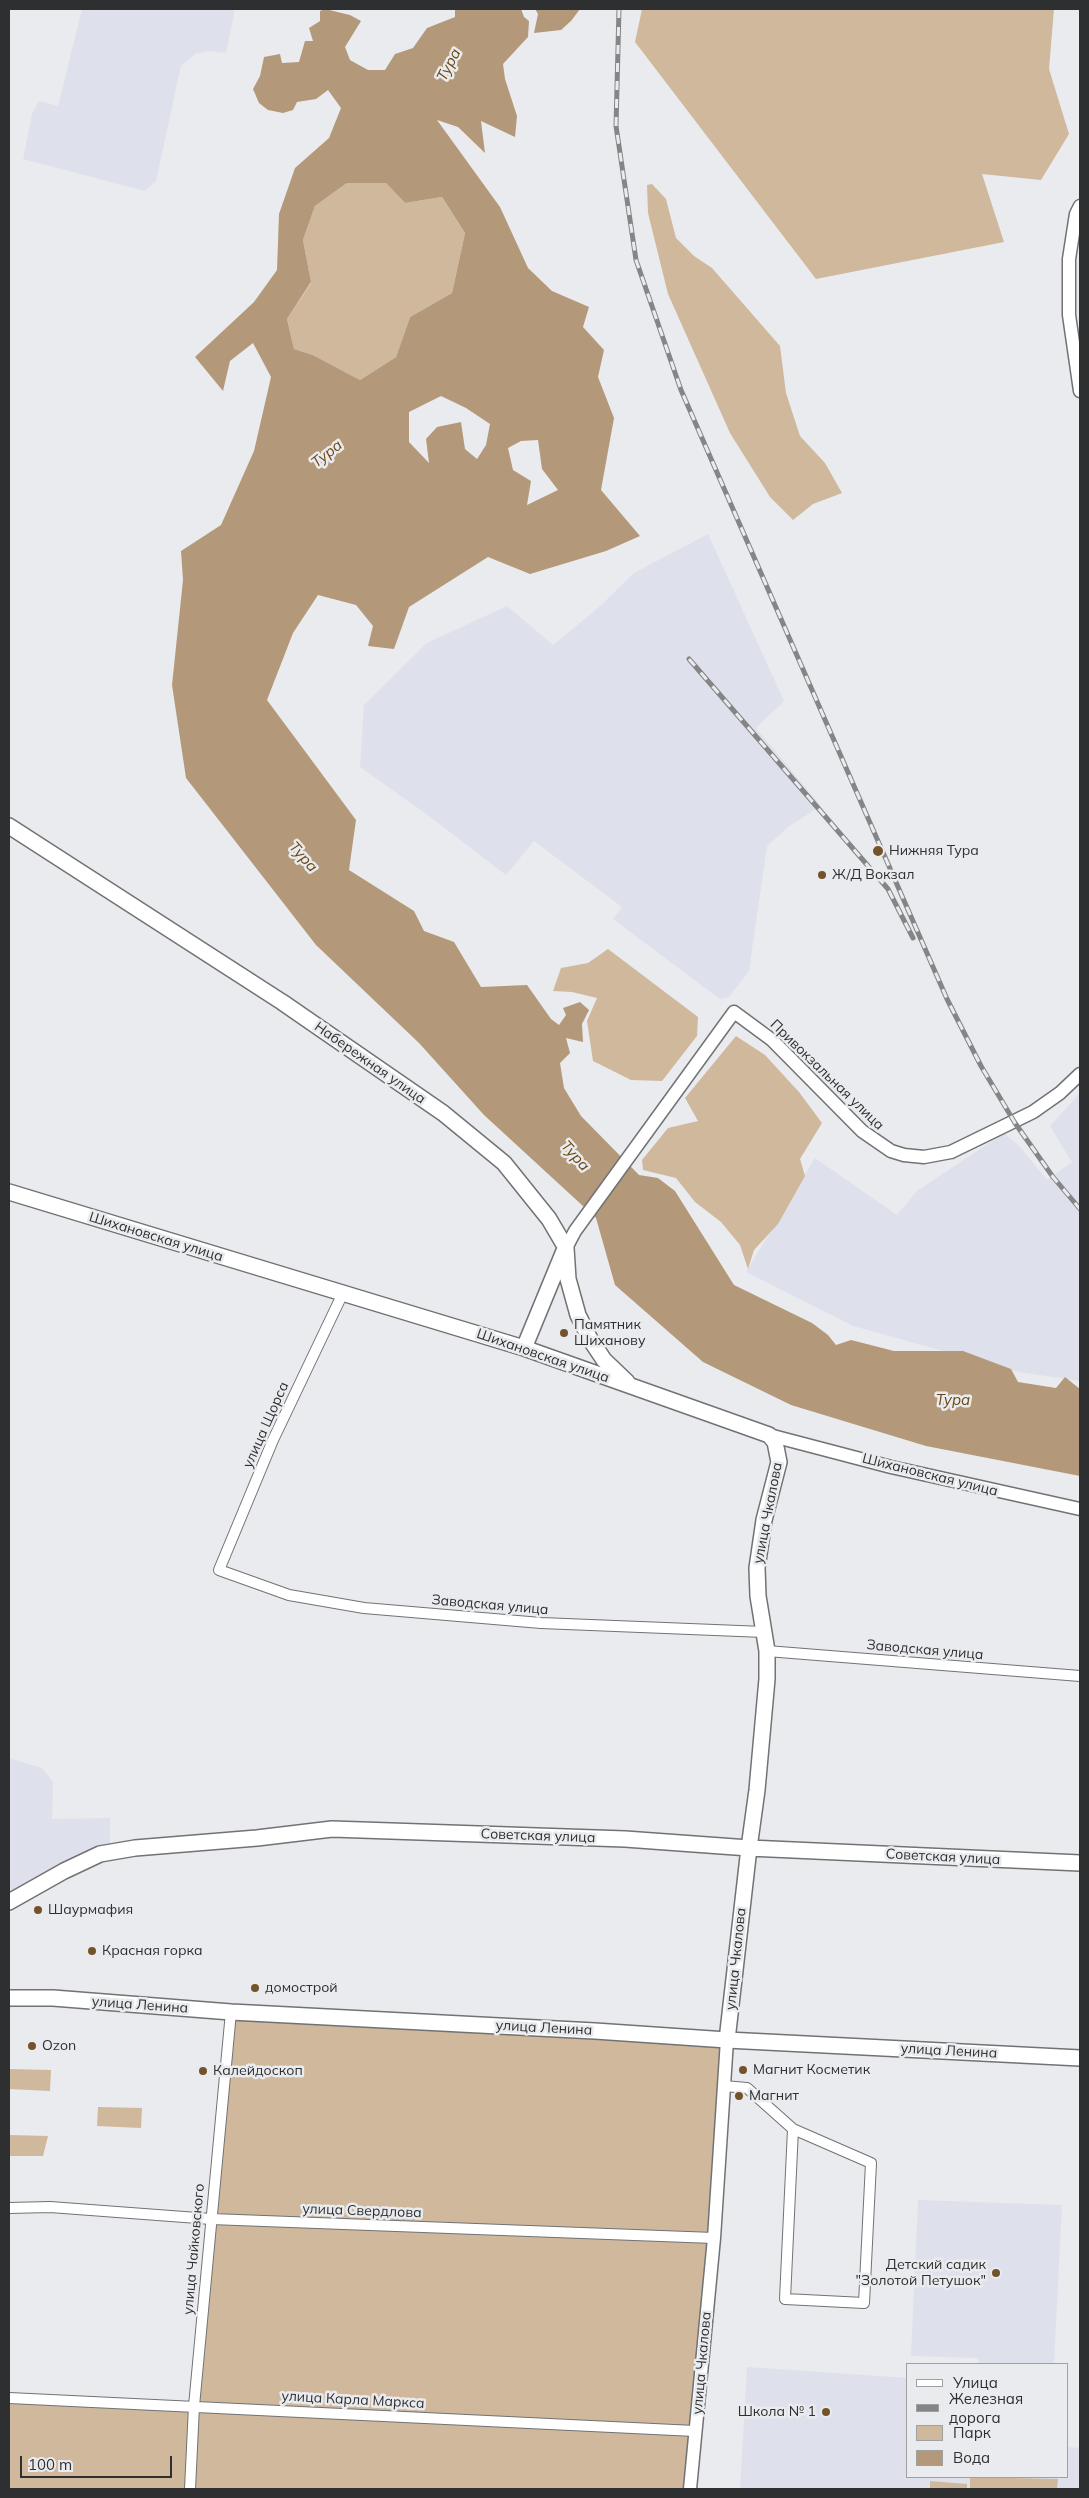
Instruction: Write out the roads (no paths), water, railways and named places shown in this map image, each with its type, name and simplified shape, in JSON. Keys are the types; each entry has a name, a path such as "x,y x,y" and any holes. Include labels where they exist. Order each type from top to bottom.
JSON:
{"main road":[{"name":"Набережная улица","path":"9,826 282,1002 442,1114 504,1163 550,1219 566,1248 568,1279 578,1315 590,1339 604,1360 632,1386"},
{"name":"Шихановская улица","path":"9,1192 524,1348 769,1435"},
{"path":"524,1348 566,1248"},
{"name":"улица Чкалова","path":"728,2040 748,1848 757,1790 767,1679 767,1651 758,1596 757,1568 764,1520 779,1462 777,1445 769,1435"},
{"name":"Советская улица","path":"9,1902 64,1871 100,1854 135,1848 257,1838 332,1829 624,1839 748,1848 1080,1863"},
{"name":"улица Ленина","path":"9,1998 53,1998 231,2012 1080,2058"}],"street":[{"path":"1080,206 1076,214 1069,259 1069,306 1080,391"},
{"name":"Привокзальная улица","path":"566,1248 575,1231 734,1012 772,1040 862,1131 891,1151 924,1157 951,1152 1015,1123 1060,1093 1080,1074"},
{"name":"улица Щорса","path":"218,1570 273,1440 343,1293"},
{"name":"Шихановская улица","path":"769,1435 910,1471 1080,1509"},
{"name":"Заводская улица","path":"218,1570 289,1594 364,1608 542,1623 764,1632"},
{"name":"Заводская улица","path":"767,1651 1080,1676"},
{"name":"улица Чайковского","path":"190,2489 194,2406 231,2012"},
{"name":"улица Чкалова","path":"690,2489 714,2238 728,2040"},
{"path":"724,2086 747,2088 793,2129 871,2163 864,2303 785,2299 793,2129"},
{"name":"улица Свердлова","path":"9,2208 50,2207 211,2218 714,2238"},
{"name":"улица Карла Маркса","path":"9,2398 695,2431"}],"water":[{"name":"Тура","path":"325,9 350,15 361,21 345,47 350,60 368,70 385,70 395,54 413,48 427,28 455,17 455,9 521,9 524,17 529,21 528,37 503,64 505,79 517,116 515,137 481,121 485,153 458,127 437,120 500,207 528,268 552,291 589,307 583,327 604,350 598,377 614,418 601,490 640,536 606,551 530,574 488,557 409,607 394,649 368,646 373,626 356,605 318,595 293,633 267,700 356,820 349,870 414,911 424,931 454,942 481,987 527,985 551,1019 559,1025 566,1015 563,1008 580,1002 589,1010 582,1024 583,1042 566,1038 570,1053 560,1063 564,1088 581,1116 639,1175 658,1178 675,1191 734,1285 812,1323 828,1335 836,1345 851,1340 894,1351 963,1351 1011,1369 1018,1382 1056,1388 1065,1377 1080,1389 1080,1476 926,1446 791,1405 703,1362 615,1285 596,1218 484,1115 419,1043 316,945 186,778 172,685 183,580 181,551 221,525 254,451 271,377 253,343 230,361 223,391 195,357 254,302 277,270 279,214 295,168 329,138 341,108 328,90 316,99 297,102 293,110 283,113 268,110 259,103 253,89 260,76 264,57 280,54 282,63 299,62 305,41 313,41 309,28 320,21 320,11","holes":["347,183 386,183 405,203 442,197 465,233 452,293 410,317 396,357 360,380 313,355 294,349 287,319 311,282 303,240 315,206","441,396 466,408 490,424 486,445 477,459 465,449 461,422 437,427 426,439 429,463 409,442 409,412","538,440 542,469 558,490 527,505 531,481 513,470 508,448 521,441"]},
{"path":"535,9 580,9 561,30 534,33 538,14"}],"railway":[{"path":"619,9 616,126 636,260 681,390 947,999 981,1066 1015,1123 1053,1177 1080,1209"},
{"path":"689,659 888,889 913,938"}],"place":[{"name":"Нижняя Тура","path":"878,851"},
{"name":"Ж/Д Вокзал","path":"822,875"},
{"name":"Памятник Шиханову","path":"564,1333"},
{"name":"Шаурмафия","path":"38,1910"},
{"name":"Красная горка","path":"92,1951"},
{"name":"домострой","path":"255,1988"},
{"name":"Ozon","path":"32,2046"},
{"name":"Магнит Косметик","path":"743,2070"},
{"name":"Калейдоскоп","path":"203,2071"},
{"name":"Магнит","path":"739,2096"},
{"name":"Детский садик \"Золотой Петушок\"","path":"996,2273"},
{"name":"Школа № 1","path":"826,2412"}]}
